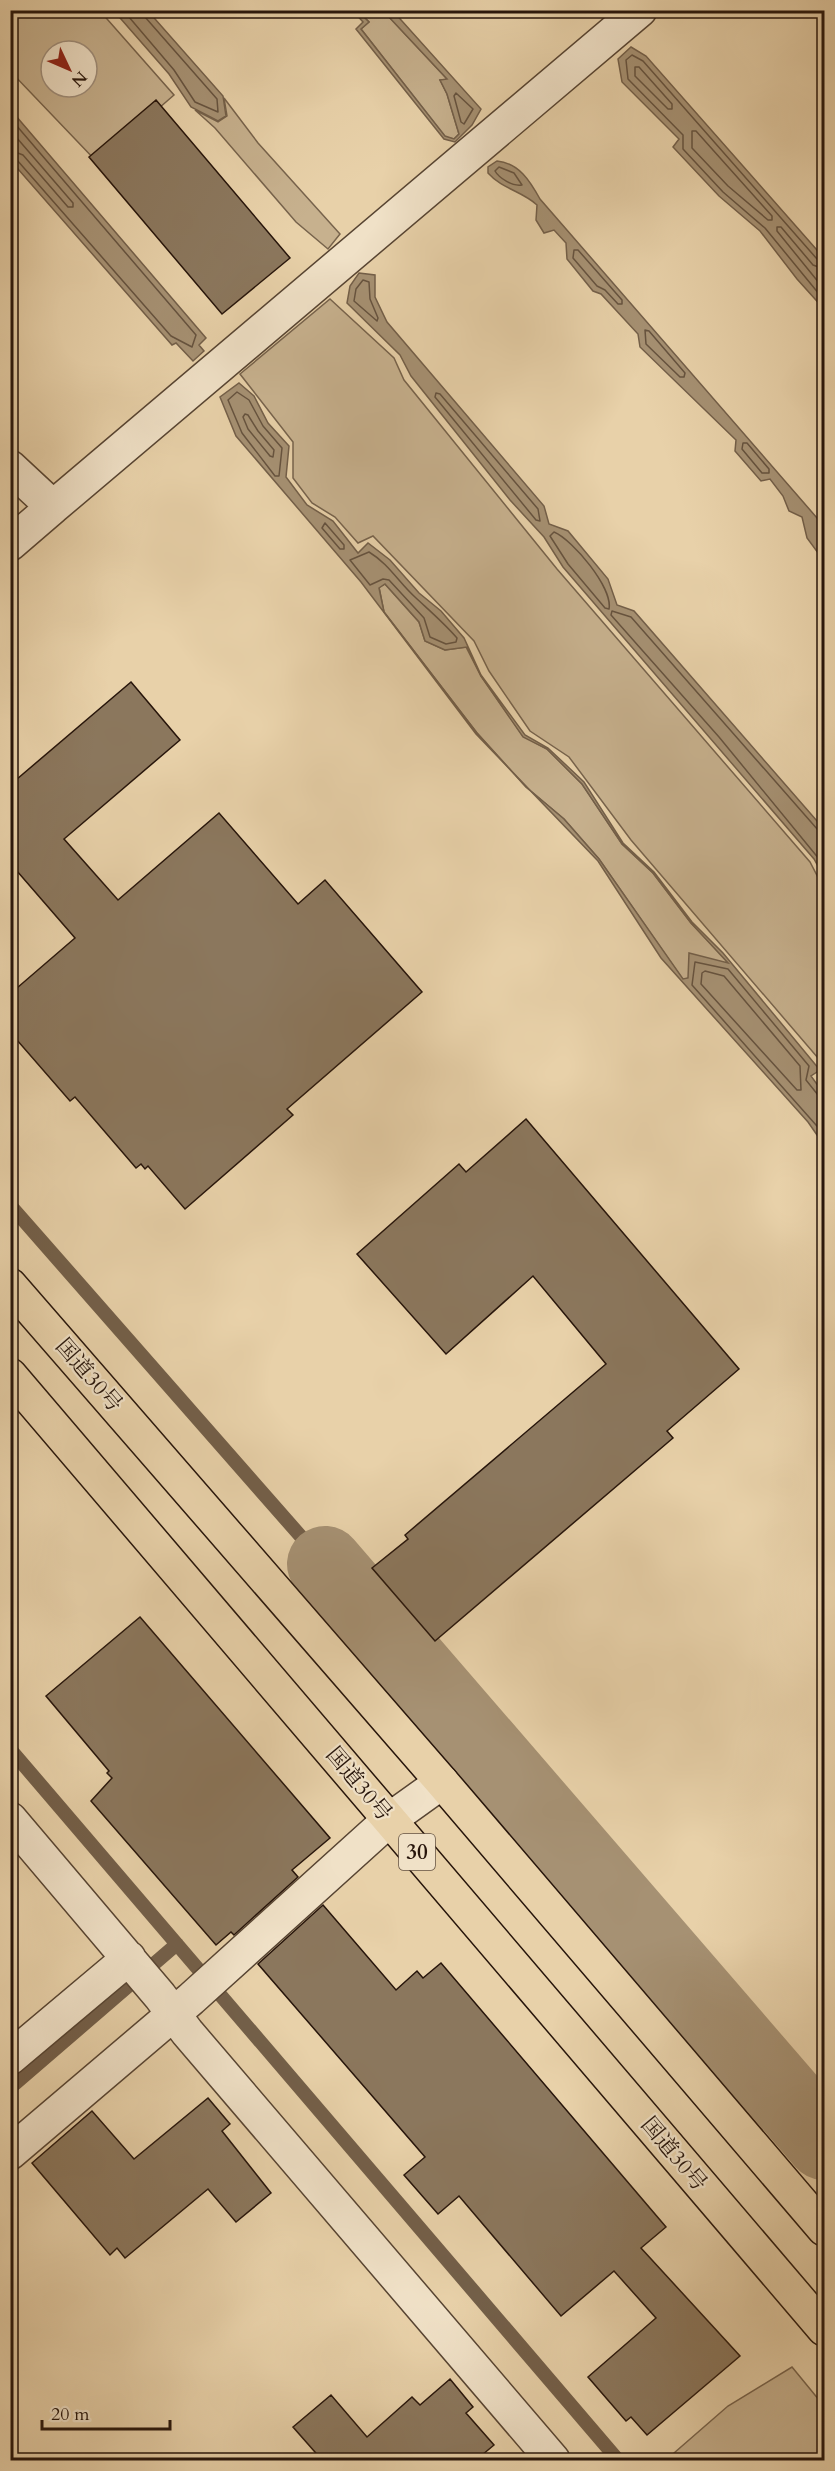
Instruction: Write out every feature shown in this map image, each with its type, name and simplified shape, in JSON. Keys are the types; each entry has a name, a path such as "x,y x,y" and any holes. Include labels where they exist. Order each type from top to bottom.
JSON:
{"highway":[{"name":"国道30号","path":"10,1285 442,1782 825,2229"},
{"name":"国道30号","path":"10,1375 825,2329"}],"street":[{"path":"10,544 640,10"},
{"path":"10,467 52,507"},
{"path":"10,2154 177,2001 223,1970 389,1820 442,1782"},
{"path":"10,1819 133,1963 177,2001 554,2460"},
{"path":"10,2058 133,1963"}],"shaded area":[{"path":"11,11 100,11 174,95 97,162 11,72"},
{"path":"358,11 378,11 389,17 448,80 440,80 447,94 459,134 454,139 445,137 361,29 369,22"},
{"path":"224,98 258,143 340,234 328,249 296,222 215,128 195,110 218,122 227,116"},
{"path":"330,299 394,358 404,380 557,569 810,862 824,889 824,1065 631,840 569,757 530,731 489,671 474,641 373,536 358,543 335,517 312,503 293,478 293,442 240,374"},
{"path":"385,584 419,622 425,641 445,650 466,647 481,676 523,736 547,749 582,784 622,844 653,873 691,923 729,963 683,980 599,859 564,819 526,787 477,733 384,612 379,587"},
{"path":"792,2367 824,2406 824,2460 666,2460 728,2406"}],"water":[{"path":"114,11 148,11 223,96 226,116 218,121 191,107 169,74"},
{"path":"353,11 358,11 369,22 361,29 445,136 454,139 459,134 447,94 440,80 447,79 389,17 378,11 393,11 481,109 472,125 455,142 444,139 356,29 363,22"},
{"path":"631,47 646,56 824,258 824,309 797,279 760,231 719,196 673,147 679,139 622,82 618,59"},
{"path":"10,109 206,338 199,345 204,351 193,361 176,343 172,345 11,161"},
{"path":"497,161 512,165 523,174 540,199 824,526 824,561 807,538 802,517 789,511 783,496 770,479 761,481 735,451 736,440 640,347 638,334 601,294 593,291 567,259 566,243 554,230 544,233 536,220 537,205 499,183 488,173 488,167"},
{"path":"359,273 375,275 375,297 387,322 544,506 549,524 568,531 608,579 617,605 634,611 824,829 824,877 814,859 563,567 544,537 510,500 411,376 400,355 347,303 350,286"},
{"path":"239,383 254,396 268,423 289,446 286,477 307,505 333,521 358,553 368,543 390,560 419,593 441,611 464,638 481,675 525,735 548,748 584,782 623,843 654,872 692,922 723,953 824,1075 817,1072 811,1076 824,1094 824,1145 808,1122 661,958 598,861 531,791 564,819 599,859 683,979 688,978 689,953 728,963 691,923 653,873 622,844 582,784 547,749 523,737 481,676 467,647 445,650 425,641 419,622 385,584 379,588 384,612 477,733 510,770 476,734 361,582 236,436 220,397"}],"building":[{"path":"156,100 290,258 222,314 89,157"},
{"path":"131,682 180,740 64,839 118,900 219,813 298,904 325,880 422,992 287,1109 293,1115 185,1209 148,1166 145,1169 141,1164 136,1168 75,1097 70,1101 10,1032 10,994 75,938 10,863 10,785"},
{"path":"526,1119 739,1369 667,1431 673,1438 435,1641 372,1568 408,1539 405,1535 606,1364 533,1276 446,1354 357,1254 459,1164 466,1172"},
{"path":"140,1617 330,1838 292,1870 298,1877 234,1935 231,1932 216,1945 91,1801 112,1778 107,1773 109,1771 46,1696"},
{"path":"323,1905 396,1990 417,1971 423,1978 441,1963 666,2227 641,2248 740,2356 647,2435 631,2417 626,2421 588,2377 656,2318 614,2271 561,2316 459,2196 438,2214 404,2175 425,2157 258,1964"},
{"path":"208,2098 230,2124 222,2131 271,2193 236,2222 208,2189 125,2258 117,2248 110,2255 32,2163 92,2111 134,2159"},
{"path":"450,2379 473,2407 466,2413 494,2445 476,2460 322,2460 293,2427 331,2395 367,2437 412,2397 420,2405"}],"waterway":[{"path":"10,1205 325,1564"},
{"path":"325,1564 824,2142"},
{"path":"10,1749 618,2460"},
{"path":"10,2088 177,1944"}]}
